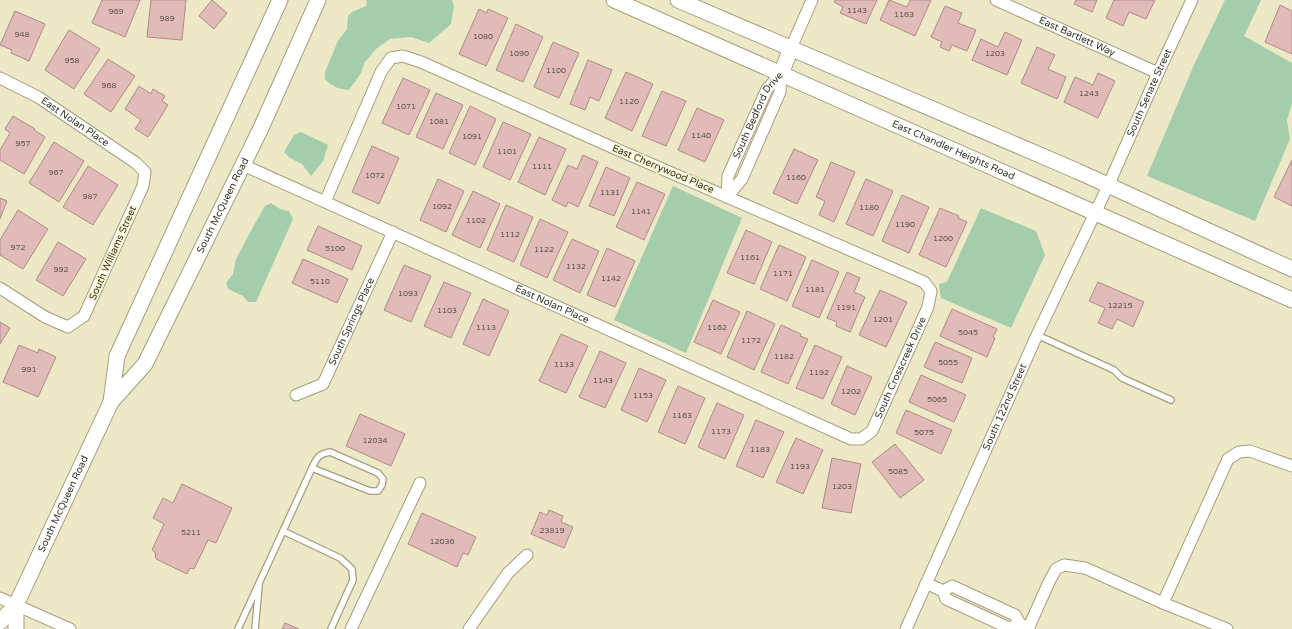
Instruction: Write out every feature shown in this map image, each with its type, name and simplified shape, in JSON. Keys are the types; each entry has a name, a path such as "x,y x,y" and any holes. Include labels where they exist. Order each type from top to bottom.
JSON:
{"main road":[{"name":"South McQueen Road","path":"111,402 117,356 280,0"},
{"name":"South McQueen Road","path":"0,622 16,605 111,402 145,364 261,128 318,0"},
{"name":"East Chandler Heights Road","path":"614,0 1292,300"},
{"path":"678,0 1108,186 1292,269"},
{"path":"781,74 791,48"},
{"name":"South McQueen Road","path":"16,605 16,629"}],"street":[{"path":"791,48 812,0"},
{"name":"East Bartlett Way","path":"996,0 1158,73"},
{"name":"South Senate Street","path":"1108,186 1192,0"},
{"name":"East Cherrywood Place","path":"325,202 381,72 391,58 403,56 421,62 602,143 924,282 931,291"},
{"name":"South Bedford Drive","path":"727,197 728,176 767,89 781,74"},
{"name":"South Bedford Drive","path":"727,197 742,179 780,92 781,74"},
{"name":"East Nolan Place","path":"0,78 38,97 136,163 145,172"},
{"path":"747,133 759,138"},
{"name":"East Nolan Place","path":"243,165 851,440 861,439"},
{"name":"South Williams Street","path":"0,288 45,317 68,327 84,316 143,186 145,172"},
{"name":"South 122nd Street","path":"906,629 1037,335 1108,186"},
{"name":"South Springs Place","path":"296,395 323,384 393,232"},
{"name":"South Crosscreek Drive","path":"861,439 872,431 928,307 931,291"},
{"path":"1163,602 1228,459 1239,452 1250,451 1292,466"},
{"path":"352,629 420,484"},
{"path":"469,629 508,573 527,555"},
{"path":"1026,627 1056,569 1064,565 1085,568 1227,629"},
{"path":"926,583 943,591 946,599 1009,628 1026,627"},
{"path":"943,591 952,586 1015,615 1026,627"},
{"path":"0,598 70,629"},
{"path":"980,615 987,602"}],"lane":[{"path":"1037,335 1114,370 1122,378 1171,400"},
{"path":"238,629 316,459 322,453 330,452 378,472 383,479 382,485 378,491 370,491 312,468"},
{"path":"283,531 340,558 352,569 353,580 331,629"},
{"path":"255,629 260,582"}],"green space":[{"path":"366,0 452,0 454,6 451,24 429,43 411,37 390,39 376,49 365,62 361,73 349,90 346,90 330,84 325,79 325,72 338,41 347,29 348,16 352,12 366,6"},
{"path":"1225,0 1261,0 1244,36 1292,63 1292,103 1287,120 1290,139 1255,221 1147,176 1194,65"},
{"path":"301,132 328,145 323,161 311,176 302,164 290,158 284,152 294,135"},
{"path":"673,186 742,218 686,353 614,320"},
{"path":"271,203 280,209 289,211 293,219 256,302 248,302 243,296 228,289 226,283 233,274 236,259 253,227 265,206"},
{"path":"981,208 1036,231 1045,255 1011,328 941,298 939,284 947,282"}],"building":[{"path":"102,0 140,0 125,37 92,23"},
{"path":"151,0 186,0 182,40 147,37"},
{"path":"212,0 227,13 214,29 199,16"},
{"path":"835,0 877,0 866,24 840,13 843,7 834,2"},
{"path":"889,0 907,7 910,0 931,0 915,36 880,20"},
{"path":"1076,0 1097,0 1092,12 1074,4"},
{"path":"1114,0 1155,0 1146,19 1129,12 1123,26 1106,18"},
{"path":"1280,5 1292,11 1292,54 1265,42"},
{"path":"945,6 962,13 958,23 976,30 967,51 952,45 949,51 940,47 942,42 931,37"},
{"path":"479,9 487,13 488,9 508,18 486,66 459,54"},
{"path":"15,11 45,24 29,61 11,53 12,50 0,45"},
{"path":"516,24 543,37 523,82 496,70"},
{"path":"69,30 100,49 74,89 45,70"},
{"path":"1005,32 1022,40 1007,75 972,60 981,39 998,47"},
{"path":"553,42 579,53 559,98 534,87"},
{"path":"1037,47 1055,55 1048,69 1066,77 1057,99 1021,83"},
{"path":"108,59 135,76 111,112 84,94"},
{"path":"588,60 612,70 599,101 590,97 585,110 570,104"},
{"path":"626,72 653,84 632,131 605,118"},
{"path":"1098,73 1115,81 1098,118 1064,102 1075,77 1093,85"},
{"path":"403,78 430,90 409,135 382,123"},
{"path":"139,86 151,94 153,89 165,96 162,101 168,105 148,137 135,129 141,120 125,109"},
{"path":"662,91 686,101 666,146 642,136"},
{"path":"436,93 463,105 443,149 416,137"},
{"path":"470,106 496,119 475,165 449,153"},
{"path":"697,108 724,120 705,162 678,150"},
{"path":"13,116 35,129 34,130 45,137 24,174 0,160 0,150 10,133 5,129"},
{"path":"503,122 531,134 510,180 483,167"},
{"path":"539,137 566,149 545,195 518,182"},
{"path":"54,142 84,161 59,202 29,183"},
{"path":"372,146 399,158 379,204 352,192"},
{"path":"794,149 818,160 797,204 773,193"},
{"path":"583,155 598,162 578,207 568,202 566,207 552,200 568,165 577,169"},
{"path":"1292,160 1292,206 1274,197"},
{"path":"831,162 855,172 834,222 819,215 825,201 816,197"},
{"path":"88,166 118,185 93,225 63,207"},
{"path":"606,167 630,178 614,216 589,206"},
{"path":"438,179 464,191 446,232 420,220"},
{"path":"866,179 893,191 873,236 846,224"},
{"path":"637,182 665,194 644,240 616,227"},
{"path":"473,191 500,204 480,248 452,235"},
{"path":"902,195 929,207 909,253 882,241"},
{"path":"0,198 7,201 0,219"},
{"path":"506,205 533,217 514,262 487,250"},
{"path":"940,208 959,216 958,218 967,222 946,267 919,255"},
{"path":"18,210 48,229 23,269 0,255 0,240"},
{"path":"540,219 568,232 547,278 520,265"},
{"path":"318,226 362,246 352,270 307,250"},
{"path":"746,230 772,242 754,284 727,273"},
{"path":"572,239 599,251 580,293 553,280"},
{"path":"58,242 86,259 63,296 36,280"},
{"path":"779,245 806,257 787,301 760,289"},
{"path":"607,248 635,261 615,307 587,295"},
{"path":"303,259 348,279 337,303 292,283"},
{"path":"812,260 839,272 819,318 792,306"},
{"path":"404,265 431,276 411,322 384,310"},
{"path":"847,272 860,278 854,292 865,297 850,332 836,326 837,322 827,318"},
{"path":"444,282 471,293 451,338 424,326"},
{"path":"1098,282 1144,302 1133,327 1117,319 1112,329 1098,323 1105,308 1089,301"},
{"path":"880,290 907,302 886,347 859,335"},
{"path":"483,299 509,311 489,356 463,344"},
{"path":"713,300 740,312 721,354 694,342"},
{"path":"952,309 997,329 987,357 940,336"},
{"path":"747,311 775,324 754,370 727,357"},
{"path":"0,322 10,328 0,344"},
{"path":"781,325 801,334 800,336 808,339 788,384 761,372"},
{"path":"561,334 588,346 566,393 539,381"},
{"path":"935,342 972,358 962,383 924,367"},
{"path":"19,345 38,353 39,349 56,357 38,397 3,382"},
{"path":"815,345 842,357 823,399 796,388"},
{"path":"600,351 626,363 605,408 579,397"},
{"path":"847,366 872,377 855,415 831,404"},
{"path":"639,368 666,380 647,422 621,410"},
{"path":"921,375 966,395 954,422 909,402"},
{"path":"678,386 705,398 685,444 658,432"},
{"path":"717,403 744,415 725,459 698,447"},
{"path":"906,410 952,430 941,454 896,433"},
{"path":"360,414 405,434 391,466 346,446"},
{"path":"756,420 784,432 763,478 736,466"},
{"path":"796,438 823,450 803,494 776,482"},
{"path":"895,444 924,480 900,498 872,462"},
{"path":"832,458 861,464 851,513 822,508"},
{"path":"182,484 232,508 216,543 208,540 194,569 190,568 187,574 156,559 155,552 152,550 164,524 153,518 163,498 173,503"},
{"path":"549,510 563,516 561,522 573,527 564,548 531,534 540,512 547,515"},
{"path":"422,513 476,537 468,555 463,553 457,567 408,544"},
{"path":"285,623 299,629 282,629"}]}
